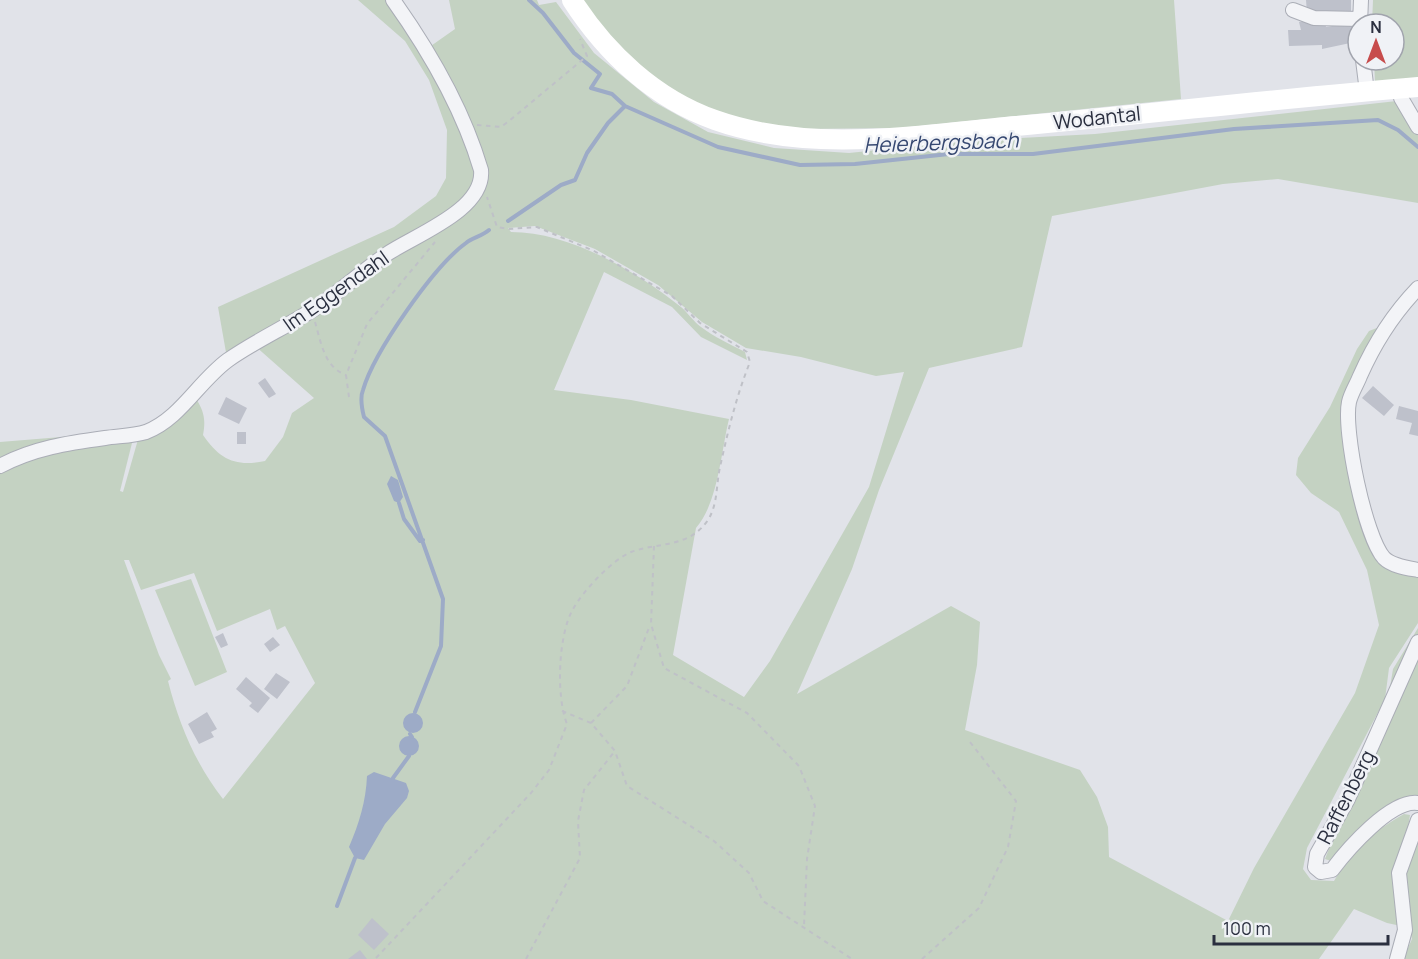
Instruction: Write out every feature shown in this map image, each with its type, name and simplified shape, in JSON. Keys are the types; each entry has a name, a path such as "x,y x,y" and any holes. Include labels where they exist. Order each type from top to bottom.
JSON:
{"main road":[{"name":"Wodantal","path":"572,0 593,31 612,53 661,93 716,121 777,135 825,139 876,138 1409,88"}],"street":[{"path":"393,0 439,73 465,124 482,180"},
{"path":"1293,10 1314,18 1346,21"},
{"path":"1364,72 1367,92"},
{"path":"1409,88 1401,98 1418,127"},
{"name":"Im Eggendahl","path":"0,466 17,457 54,445 137,434 154,427 175,412 229,359 312,310 387,254 460,210 478,190 482,180"},
{"path":"1418,288 1383,330 1369,357 1349,402 1349,433 1353,464 1379,550 1392,564 1418,570"},
{"name":"Raffenberg","path":"1418,642 1348,799 1317,854 1316,867 1321,872 1332,870 1350,847 1379,820 1412,802 1418,803"},
{"path":"1397,959 1405,930 1399,873 1418,820"}],"path":[{"path":"465,124 501,127 587,56"},
{"path":"375,958 476,854 549,770 567,724 561,710 560,684 565,633 573,609 612,565 630,553 691,537 711,514 735,400 750,357 744,350 700,323 672,296 570,239 537,227 508,229 497,227 482,180"},
{"path":"349,397 346,375 367,324 437,240"},
{"path":"312,310 326,357 335,371 346,375"},
{"path":"654,546 651,624 664,668 747,713 799,766 815,806 807,859 804,926"},
{"path":"591,723 627,686 651,624"},
{"path":"561,710 591,723 615,750 627,786 714,841 749,873 763,901 852,959"},
{"path":"922,959 979,908 1008,847 1016,812 1016,801 970,742"},
{"path":"526,959 580,858 578,821 584,790 615,750"}],"green space":[{"path":"358,0 389,0 432,64 484,179 428,48 455,29 449,0 537,0 539,5 556,2 594,53 654,102 708,132 774,148 849,153 965,141 1095,134 1397,101 1418,133 1418,203 1278,179 1223,184 1052,216 1022,347 929,368 879,490 852,569 797,694 951,606 980,622 977,665 965,730 1080,770 1097,797 1108,827 1109,857 1228,921 1254,868 1355,693 1379,625 1367,570 1339,512 1311,493 1296,475 1298,458 1330,407 1357,349 1369,331 1382,326 1365,357 1345,436 1380,560 1418,573 1418,623 1389,668 1385,699 1307,848 1303,869 1311,880 1334,881 1356,850 1373,835 1404,814 1410,815 1400,880 1406,927 1387,923 1354,909 1319,959 0,959 0,442 135,431 120,491 123,492 139,436 195,397 204,415 203,435 222,456 245,463 265,461 283,437 292,413 314,398 253,344 227,358 218,307 394,227 436,196 446,178 447,130 429,80 405,41","holes":["535,226 595,249 658,285 702,322 746,348 801,357 876,376 904,372 869,487 770,661 744,697 673,655 696,528 714,491 729,419 631,400 554,390 604,272 672,307 701,337 747,360 745,352 706,331 663,293 623,267 579,246 533,234 511,232 508,228","124,560 129,560 141,590 194,573 217,631 270,609 277,630 285,626 315,683 223,799 196,757 183,728 168,681 171,679 159,655"]},
{"path":"577,0 1174,0 1181,99 900,128 799,129 751,122 717,113 684,99 625,58"},
{"path":"1373,0 1418,0 1418,79 1375,82 1375,72 1406,72 1406,12 1372,12"},
{"path":"191,579 227,672 195,686 155,590"},
{"path":"1418,628 1418,795 1381,811 1331,861 1325,859 1388,699 1393,669"},
{"path":"1418,842 1418,959 1403,959 1412,939 1404,880"}],"water":[{"path":"391,476 398,480 403,497 399,503 394,501 387,484"},
{"path":"413,713 420,716 423,723 420,730 413,733 406,730 403,723 406,716"},
{"path":"409,736 416,739 419,746 416,753 409,756 402,753 399,746 402,739"},
{"path":"374,772 406,783 409,791 407,798 385,824 364,860 355,858 349,847 361,812 367,776"}],"building":[{"path":"1306,0 1351,0 1351,12 1346,14 1307,13"},
{"path":"1324,18 1326,27 1346,24 1346,44 1322,49 1322,45 1289,46 1288,30 1301,30 1299,22"},
{"path":"265,378 276,394 269,398 258,383"},
{"path":"1373,386 1394,405 1384,416 1362,398"},
{"path":"226,397 247,408 239,424 218,414"},
{"path":"1399,406 1418,411 1418,436 1409,434 1412,423 1396,419"},
{"path":"237,432 246,432 246,444 237,444"},
{"path":"223,633 228,645 221,648 215,637"},
{"path":"273,637 280,645 270,652 264,644"},
{"path":"276,673 290,682 277,699 264,689"},
{"path":"246,677 270,698 258,713 249,706 252,703 236,689"},
{"path":"207,712 217,729 211,732 214,737 199,744 188,724"},
{"path":"372,918 389,934 374,950 358,935"},
{"path":"360,950 367,959 348,959"}],"waterway":[{"name":"Heierbergsbach","path":"529,0 543,13 574,53 600,74 591,88 612,94 625,106 718,147 800,165 855,164 949,154 1033,154 1234,129 1378,120 1398,130 1418,147"},
{"path":"508,221 561,185 575,180 587,153 608,123 625,106"},
{"path":"415,712 441,646 443,599 385,436 364,417 362,393 379,354 422,290 453,254 468,241 489,230"},
{"path":"399,503 404,519 420,541 423,540"},
{"path":"393,778 409,756"},
{"path":"337,906 355,858"}]}
